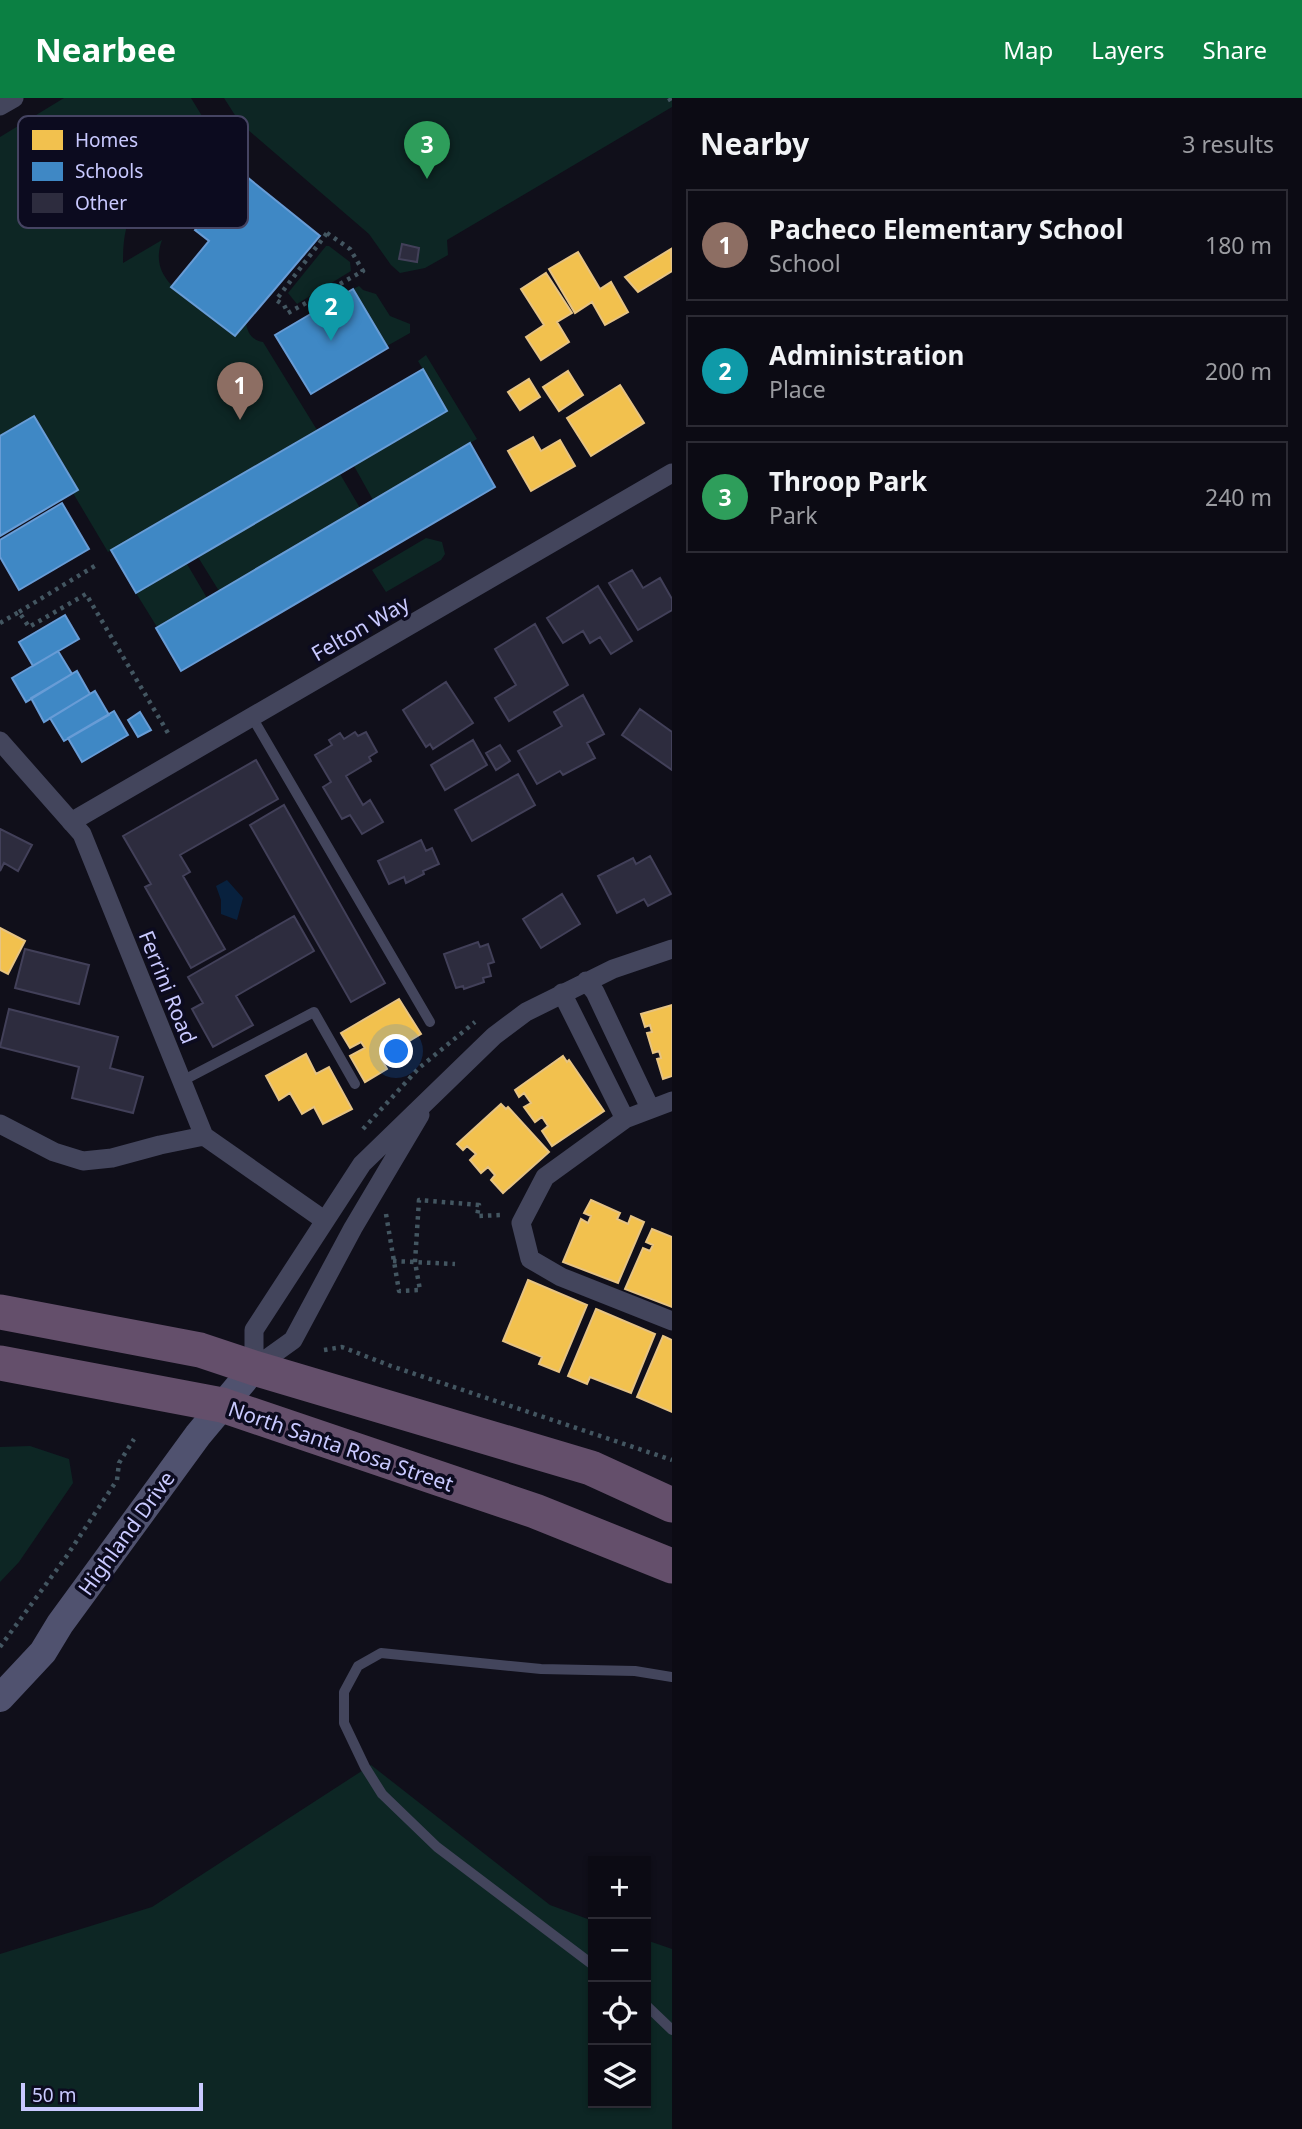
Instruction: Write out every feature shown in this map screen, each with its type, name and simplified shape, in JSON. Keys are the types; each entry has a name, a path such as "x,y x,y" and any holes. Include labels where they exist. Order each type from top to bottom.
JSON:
{"highway":[{"path":"0,1312 200,1350 591,1468 672,1505"},
{"name":"North Santa Rosa Street","path":"0,1363 222,1405 535,1511 672,1566"}],"street":[{"path":"0,106 13,98"},
{"name":"Felton Way","path":"71,822 672,472"},
{"name":"Ferrini Road","path":"0,741 82,834 204,1136"},
{"name":"Highland Drive","path":"254,1368 254,1330 362,1164 494,1036 526,1012 613,969 672,949"},
{"path":"586,981 595,992 650,1108"},
{"path":"562,993 625,1119"},
{"name":"Highland Drive","path":"0,1698 43,1652 60,1624 222,1405 254,1368 293,1340 354,1228 434,1092"},
{"path":"672,1101 625,1119 545,1177 521,1223 530,1259 561,1277 672,1321"},
{"path":"0,1124 54,1152 83,1161 112,1158 204,1136 324,1220"}],"lane":[{"path":"252,717 430,1022"},
{"path":"182,1081 314,1012 355,1084"},
{"path":"588,1961 437,1847 382,1794 365,1767 344,1723 344,1692 358,1666 381,1653 541,1669 635,1671 672,1677"},
{"path":"651,2010 672,2030"}],"path":[{"path":"669,98 672,103"},
{"path":"327,233 350,249 363,271 288,313 284,305 276,300 327,233"},
{"path":"0,623 98,564"},
{"path":"19,612 29,627 86,594 169,733"},
{"path":"385,1206 399,1291 420,1290 415,1262 419,1200 479,1205 477,1216 497,1217 511,1210 526,1213"},
{"path":"393,1261 455,1264"},
{"path":"324,1350 342,1347 672,1461"},
{"path":"0,1647 66,1557 117,1480 119,1463 134,1439"}],"green space":[{"path":"64,98 191,98 202,116 34,116"},
{"path":"224,98 672,98 672,107 447,240 448,255 425,268 400,273 369,234 248,130 248,116 236,116"},
{"path":"18,126 18,228 127,228 123,263 162,240 159,262 166,279 216,322 246,322 249,333 256,340 263,342 317,430 108,552 73,493 78,489 35,416 0,436 0,137"},
{"path":"326,246 350,262 351,271 297,304 288,293"},
{"path":"359,286 376,294 390,316 410,324 410,333 387,346 353,289"},
{"path":"426,355 477,439 373,500 354,466 447,411 418,361"},
{"path":"340,474 360,508 219,591 198,557"},
{"path":"426,538 442,542 445,554 441,560 386,592 372,570"},
{"path":"187,564 207,598 157,627 136,593"},
{"path":"30,1446 69,1459 73,1483 19,1562 0,1582 0,1447"},
{"path":"371,1765 550,1905 588,1919 588,2108 651,2108 651,1942 672,1949 672,2129 0,2129 0,1954 152,1907"}],"water":[{"path":"227,880 243,898 237,920 221,914 221,900 216,886"}],"building: Homes":[{"path":"671,249 672,271 638,292 625,277"},
{"path":"578,252 600,289 611,282 628,312 605,325 592,302 575,313 549,269"},
{"path":"546,273 572,313 557,322 569,342 541,360 526,337 544,325 521,289"},
{"path":"568,371 583,395 559,411 543,387"},
{"path":"529,379 540,397 520,410 508,392"},
{"path":"620,385 644,423 591,456 567,418"},
{"path":"533,437 541,451 560,440 575,466 531,491 508,451"},
{"path":"0,928 25,941 8,974 0,970"},
{"path":"399,999 421,1034 381,1058 387,1069 365,1082 350,1056 365,1048 361,1042 350,1048 341,1033"},
{"path":"672,1005 672,1076 663,1079 657,1059 661,1058 659,1051 653,1053 647,1033 652,1032 650,1025 645,1027 641,1014"},
{"path":"306,1054 316,1074 329,1067 352,1109 323,1124 314,1107 302,1114 290,1093 279,1100 266,1076"},
{"path":"563,1056 567,1062 569,1060 604,1111 552,1146 542,1131 548,1126 542,1117 535,1122 524,1107 531,1103 524,1093 519,1097 515,1090"},
{"path":"501,1104 506,1109 508,1107 549,1152 503,1193 491,1180 495,1175 488,1167 481,1173 470,1160 476,1154 467,1146 463,1150 457,1144"},
{"path":"591,1200 620,1213 617,1219 628,1224 631,1216 644,1222 618,1283 563,1262 581,1219 588,1223 591,1216 584,1213"},
{"path":"652,1229 672,1237 672,1307 625,1289 643,1248 650,1251 653,1245 646,1242"},
{"path":"528,1280 587,1305 559,1372 539,1364 542,1357 503,1341"},
{"path":"596,1309 655,1334 631,1393 590,1377 587,1384 568,1376"},
{"path":"663,1336 672,1340 672,1412 637,1397"}],"building: Schools":[{"path":"248,178 320,236 235,336 171,287 209,241 195,230 248,228"},
{"path":"353,289 388,348 311,394 275,335"},
{"path":"423,369 447,411 136,593 111,550"},
{"path":"34,416 78,490 0,536 0,436"},
{"path":"470,443 495,487 181,671 156,628"},
{"path":"62,503 89,549 19,590 0,557 0,540"},
{"path":"65,615 79,639 33,666 19,642"},
{"path":"58,651 72,674 26,702 12,678"},
{"path":"77,671 90,694 44,722 31,698"},
{"path":"95,691 109,715 64,741 50,718"},
{"path":"114,711 128,735 82,762 68,738"},
{"path":"140,712 151,730 138,737 128,720"}],"building: Other":[{"path":"402,244 419,248 417,262 399,259"},
{"path":"632,570 643,588 660,578 672,599 672,610 638,630 609,583"},
{"path":"598,586 632,641 611,654 600,637 590,643 583,631 563,643 547,618"},
{"path":"535,624 568,685 509,721 495,698 516,685 495,649"},
{"path":"446,682 473,723 433,749 430,744 426,747 403,710"},
{"path":"583,695 604,734 587,743 595,758 563,775 560,771 537,784 518,751 562,726 554,712"},
{"path":"640,709 672,732 672,770 622,735"},
{"path":"355,732 358,736 366,732 377,752 369,757 371,761 346,776 363,805 370,800 383,822 362,834 350,815 342,819 323,787 331,782 315,755 332,745 329,740 340,733 344,739"},
{"path":"473,740 487,765 445,790 431,765"},
{"path":"500,745 510,761 496,770 486,753"},
{"path":"256,760 278,799 180,855 190,872 183,876 225,949 191,968 145,887 151,884 123,836"},
{"path":"518,774 535,805 472,841 455,810"},
{"path":"284,805 385,983 351,1002 250,825"},
{"path":"0,829 32,845 18,871 4,863 0,871"},
{"path":"421,840 426,851 432,848 439,864 406,883 404,877 389,884 378,861"},
{"path":"650,856 671,894 648,906 644,899 617,913 598,876 633,858 636,864"},
{"path":"562,894 580,924 541,948 523,919"},
{"path":"294,916 314,951 236,996 253,1025 213,1047 192,1009 203,1003 188,977"},
{"path":"478,942 480,947 488,944 494,962 488,964 491,976 483,978 484,982 464,989 463,986 456,988 444,954"},
{"path":"25,949 89,965 79,1004 15,988"},
{"path":"9,1009 118,1037 110,1068 143,1077 133,1113 72,1098 79,1067 0,1047"}],"place":[{"name":"Throop Park","path":"427,179"},
{"name":"Administration","path":"331,341"},
{"name":"Pacheco Elementary School","path":"240,420"}]}
